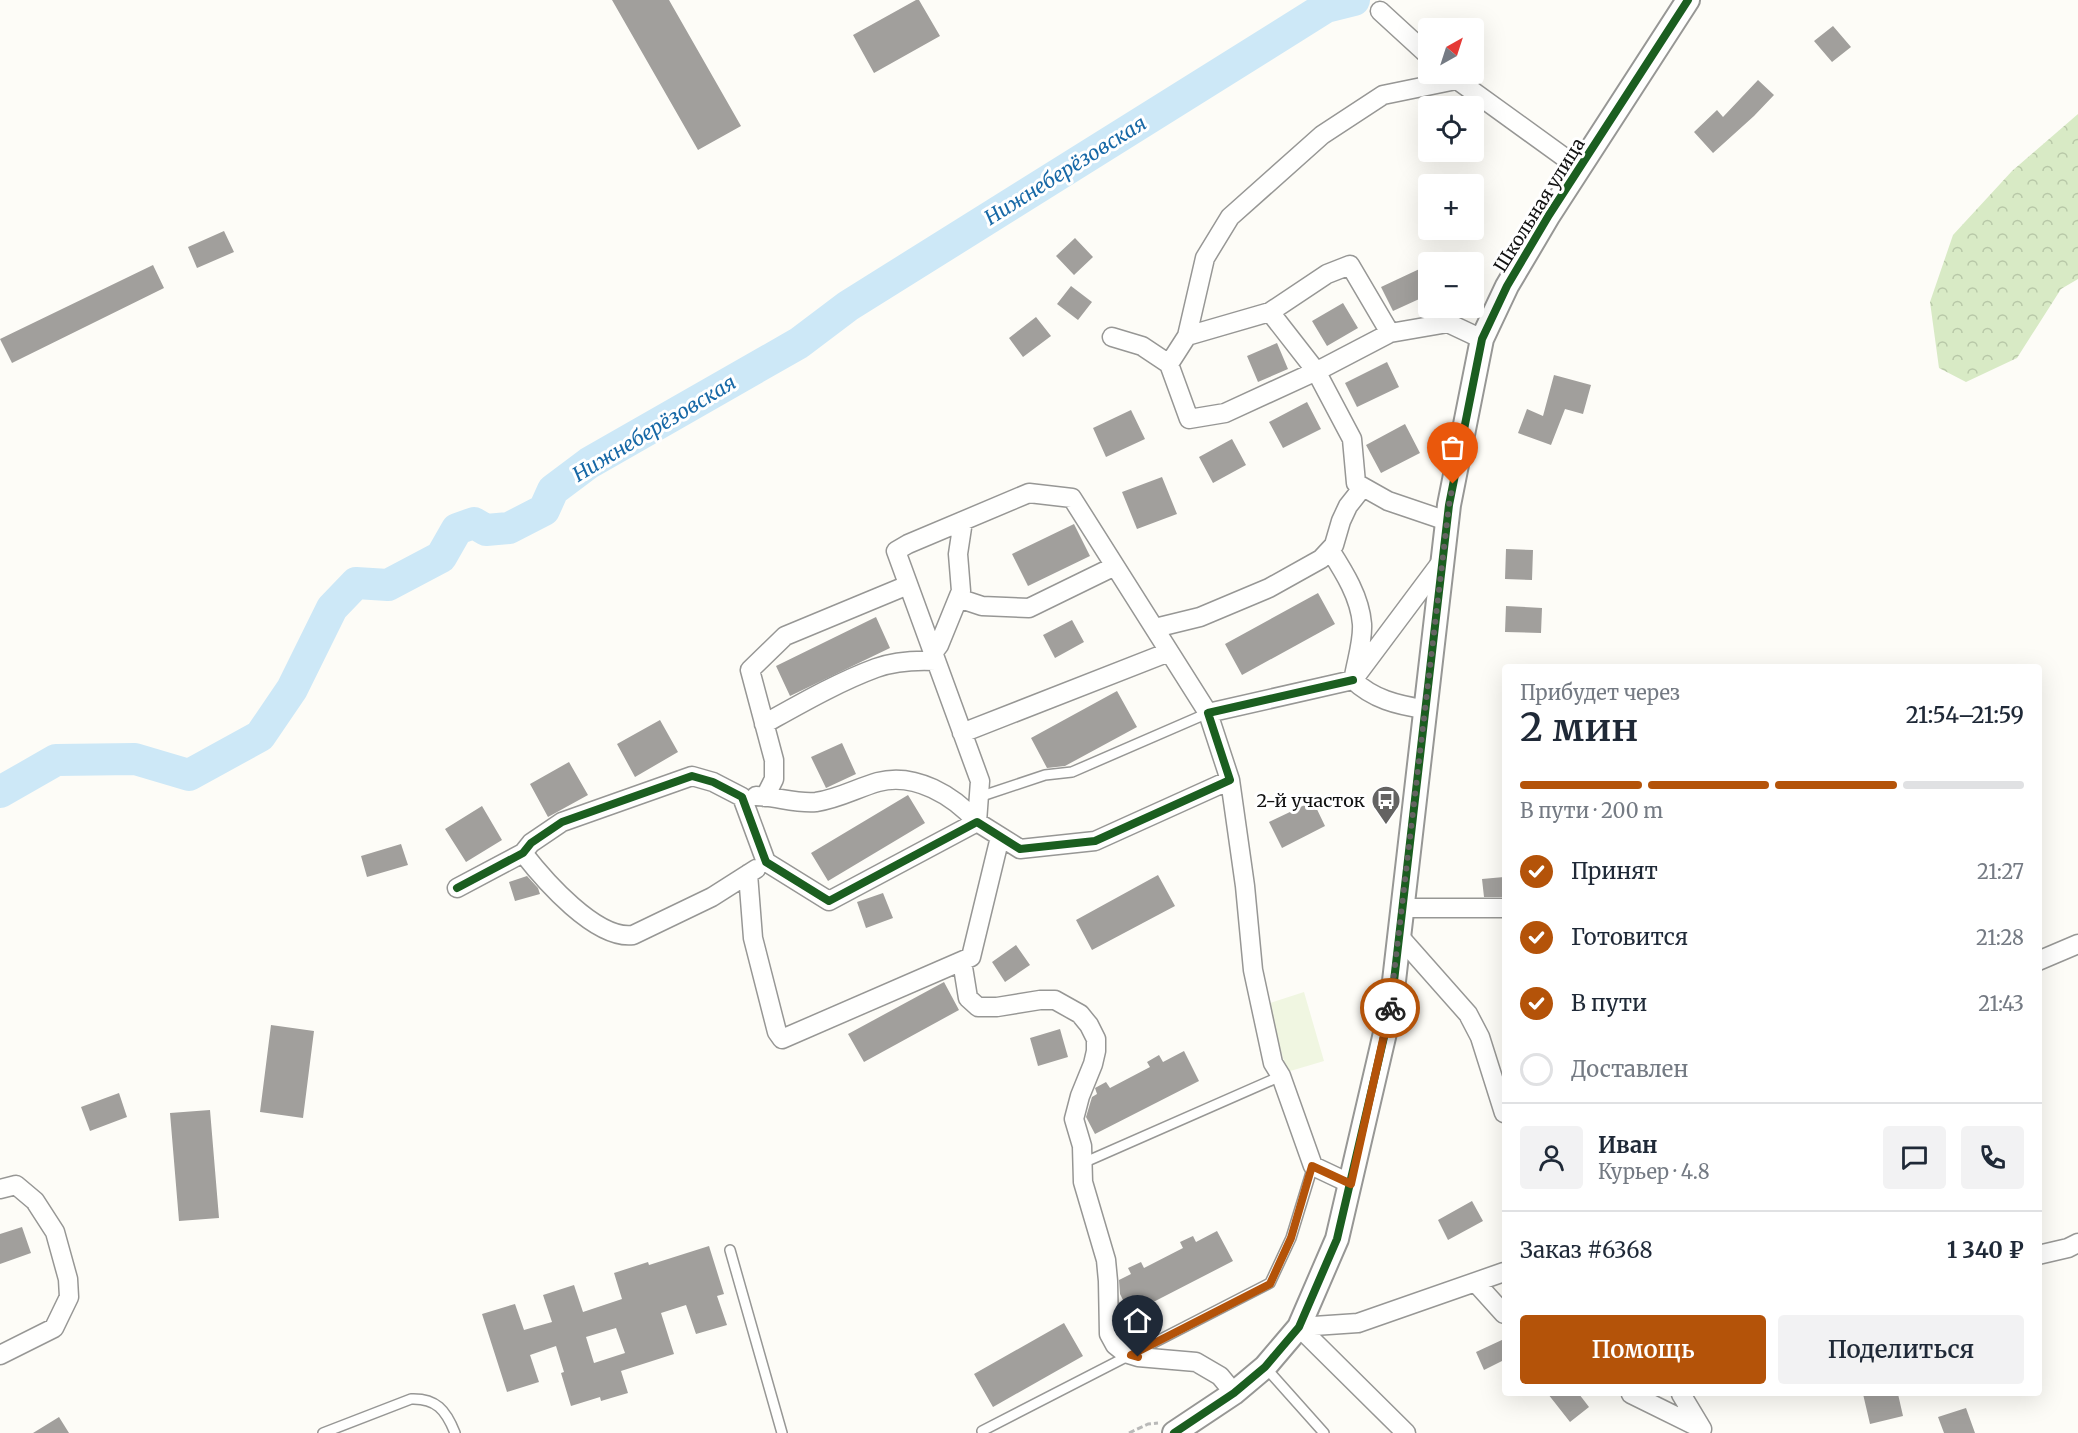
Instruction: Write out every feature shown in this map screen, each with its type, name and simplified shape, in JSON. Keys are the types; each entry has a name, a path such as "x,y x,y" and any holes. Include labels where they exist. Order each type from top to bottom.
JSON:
{"street":[{"name":"Школьная улица","path":"1174,1433 1234,1393 1265,1367 1299,1327 1336,1239 1351,1184 1391,1006 1447,521 1482,339 1507,286 1579,168 1688,0"},
{"path":"1380,11 1418,46"},
{"path":"1169,364 1187,336 1206,258 1230,217 1322,135 1383,95 1425,84"},
{"path":"1462,84 1579,168"},
{"path":"1187,336 1270,312 1327,274 1350,265 1390,333"},
{"path":"1270,312 1316,371 1352,439 1356,483 1388,501 1447,521"},
{"path":"1112,337 1142,346 1169,364 1189,419 1225,413 1316,371 1390,333 1448,323 1482,339"},
{"path":"1155,628 1200,617 1269,588 1321,560 1334,545 1348,506 1363,487"},
{"path":"977,822 980,782 896,551 1029,493 1072,498 1208,713 1230,780 1245,886 1253,970 1273,1063 1281,1076 1312,1166 1351,1184"},
{"path":"934,657 961,591 958,554 963,521"},
{"path":"1330,550 1344,572 1355,597 1362,624 1353,680"},
{"path":"1208,713 1353,680 1442,561"},
{"path":"958,598 982,606 1029,608 1115,566"},
{"path":"765,797 774,779 774,760 750,670 785,636 908,585"},
{"path":"962,733 1169,652"},
{"path":"764,724 878,667 934,657"},
{"path":"1353,680 1363,690 1380,699 1424,709"},
{"path":"457,888 523,852 531,843 562,822 692,776 713,782 742,796 815,802 888,780 904,780 922,784 954,800 977,822 1020,849 1095,841 1230,780"},
{"path":"742,796 766,862 829,901 977,822"},
{"path":"748,874 753,938 777,1032 782,1039 971,957 1000,837"},
{"path":"523,852 559,896 608,932 623,937 633,935 712,897 766,862"},
{"path":"1403,908 1502,908"},
{"path":"1399,936 1468,1014 1480,1037 1502,1107"},
{"path":"2042,959 2078,944"},
{"path":"962,960 968,998 978,1007 1055,1000 1080,1014 1089,1025 1096,1040 1093,1064 1080,1096 1074,1119 1082,1146 1083,1182 1106,1260 1109,1334 1115,1345 1131,1355 1196,1362 1220,1377 1234,1393"},
{"path":"0,1189 16,1185 35,1201 50,1224 55,1232 68,1279 69,1297 54,1328 0,1354"},
{"path":"2042,1254 2068,1248 2078,1243"},
{"path":"1299,1327 1358,1323 1502,1273"},
{"path":"1476,1283 1502,1312"},
{"path":"1299,1327 1406,1433"},
{"path":"1635,1396 1703,1431"},
{"path":"1683,1396 1703,1431"}],"lane":[{"path":"979,797 1045,775 1072,772 1208,713"},
{"path":"1083,1163 1281,1076"},
{"path":"982,1431 1270,1284 1291,1238 1312,1166"},
{"path":"730,1250 782,1433"},
{"path":"1265,1367 1324,1433"},
{"path":"323,1433 411,1399 423,1399 440,1407 450,1420 454,1433"}],"green space":[{"path":"2078,114 2078,279 2061,289 2017,358 1966,382 1939,368 1930,302 1953,235 2012,171"},
{"path":"1304,992 1324,1061 1287,1072 1267,1004"}],"building":[{"path":"612,0 669,0 741,126 698,150"},
{"path":"919,0 940,36 874,73 853,35"},
{"path":"1833,26 1851,47 1832,62 1814,41"},
{"path":"1758,80 1774,95 1713,153 1694,132 1717,110 1723,117"},
{"path":"224,231 234,252 197,268 188,247"},
{"path":"1075,238 1093,257 1074,275 1056,256"},
{"path":"153,265 164,288 12,363 0,339"},
{"path":"1418,270 1418,300 1393,311 1381,287"},
{"path":"1071,286 1092,302 1078,320 1057,304"},
{"path":"1343,303 1358,328 1327,346 1312,321"},
{"path":"1036,317 1051,336 1023,357 1009,338"},
{"path":"1277,343 1288,369 1258,382 1247,356"},
{"path":"1387,362 1399,387 1357,407 1345,383"},
{"path":"1554,375 1591,385 1583,414 1565,409 1551,445 1518,433 1527,409 1543,416"},
{"path":"1307,402 1321,429 1283,448 1269,422"},
{"path":"1131,410 1145,439 1106,457 1093,428"},
{"path":"1405,424 1420,453 1381,473 1366,445"},
{"path":"1232,439 1246,465 1213,483 1199,457"},
{"path":"1162,477 1177,514 1137,529 1122,492"},
{"path":"1074,524 1090,556 1028,586 1012,554"},
{"path":"1506,549 1533,550 1532,580 1505,579"},
{"path":"1318,593 1335,624 1242,675 1225,644"},
{"path":"1506,606 1542,608 1541,633 1505,632"},
{"path":"876,617 890,648 790,696 776,666"},
{"path":"1072,620 1084,642 1055,658 1043,635"},
{"path":"1117,691 1137,727 1065,766 1047,768 1031,738"},
{"path":"660,720 678,752 635,777 617,744"},
{"path":"842,743 856,774 826,788 811,757"},
{"path":"569,762 588,795 548,817 530,784"},
{"path":"908,795 925,823 828,881 811,853"},
{"path":"1313,801 1325,826 1282,848 1269,822"},
{"path":"482,806 502,840 466,862 445,829"},
{"path":"401,844 408,865 367,877 361,856"},
{"path":"1158,875 1175,906 1092,950 1076,920"},
{"path":"527,876 538,888 540,894 515,901 509,882"},
{"path":"1502,877 1502,897 1484,897 1482,879"},
{"path":"883,893 893,918 866,928 857,902"},
{"path":"1016,945 1030,965 1005,982 992,962"},
{"path":"944,982 959,1010 864,1062 848,1034"},
{"path":"271,1025 314,1031 303,1118 260,1112"},
{"path":"1060,1029 1068,1057 1038,1066 1030,1038"},
{"path":"1184,1051 1199,1081 1095,1134 1086,1117 1092,1097 1097,1094 1095,1088 1106,1082 1110,1088 1150,1067 1147,1062 1159,1055 1163,1062"},
{"path":"119,1093 127,1117 90,1131 81,1107"},
{"path":"210,1110 219,1218 179,1221 170,1113"},
{"path":"1472,1201 1483,1221 1448,1240 1438,1220"},
{"path":"22,1227 31,1253 0,1264 0,1234"},
{"path":"1217,1231 1233,1261 1130,1314 1120,1294 1119,1280 1131,1274 1128,1268 1141,1262 1144,1268 1183,1248 1180,1242 1193,1236 1196,1242"},
{"path":"709,1246 724,1294 717,1296 727,1325 696,1334 686,1305 661,1313 674,1354 621,1371 628,1393 601,1401 600,1397 571,1406 556,1346 530,1355 539,1382 507,1392 482,1314 515,1304 524,1330 552,1322 543,1295 574,1285 583,1312 622,1299 614,1273 648,1262 649,1265","holes":["616,1328 625,1353 594,1363 586,1337"]},
{"path":"1064,1323 1083,1356 993,1407 974,1374"},
{"path":"1502,1340 1502,1361 1484,1370 1476,1352"},
{"path":"1550,1396 1581,1396 1589,1407 1570,1422"},
{"path":"1863,1396 1898,1396 1903,1416 1870,1424"},
{"path":"1966,1408 1975,1433 1944,1433 1938,1417"},
{"path":"59,1417 69,1433 33,1433"}],"waterway":[{"name":"Нижнеберёзовская","path":"0,792 56,760 135,759 189,775 260,736 292,689 332,608 356,583 388,585 441,557 457,529 474,523 486,530 509,528 544,510 553,490 589,463 799,343 848,306 1326,7 1354,0"}],"cycle path":[{"path":"1174,1433 1234,1393 1265,1367 1299,1327 1337,1239 1391,1007 1449,505 1482,339 1507,286 1549,215 1688,0"},
{"path":"457,888 523,853 531,843 562,822 692,776 713,782 742,797 766,862 829,901 977,822 1020,849 1095,841 1230,780 1208,713 1353,680"}],"way so far":[{"path":"1390,1008 1424,709 1453,484"}],"place":[{"name":"2-й участок","path":"1386,826"}],"route":[{"path":"1138,1357 1131,1355 1270,1284 1291,1238 1312,1166 1351,1184 1390,1008"}]}
